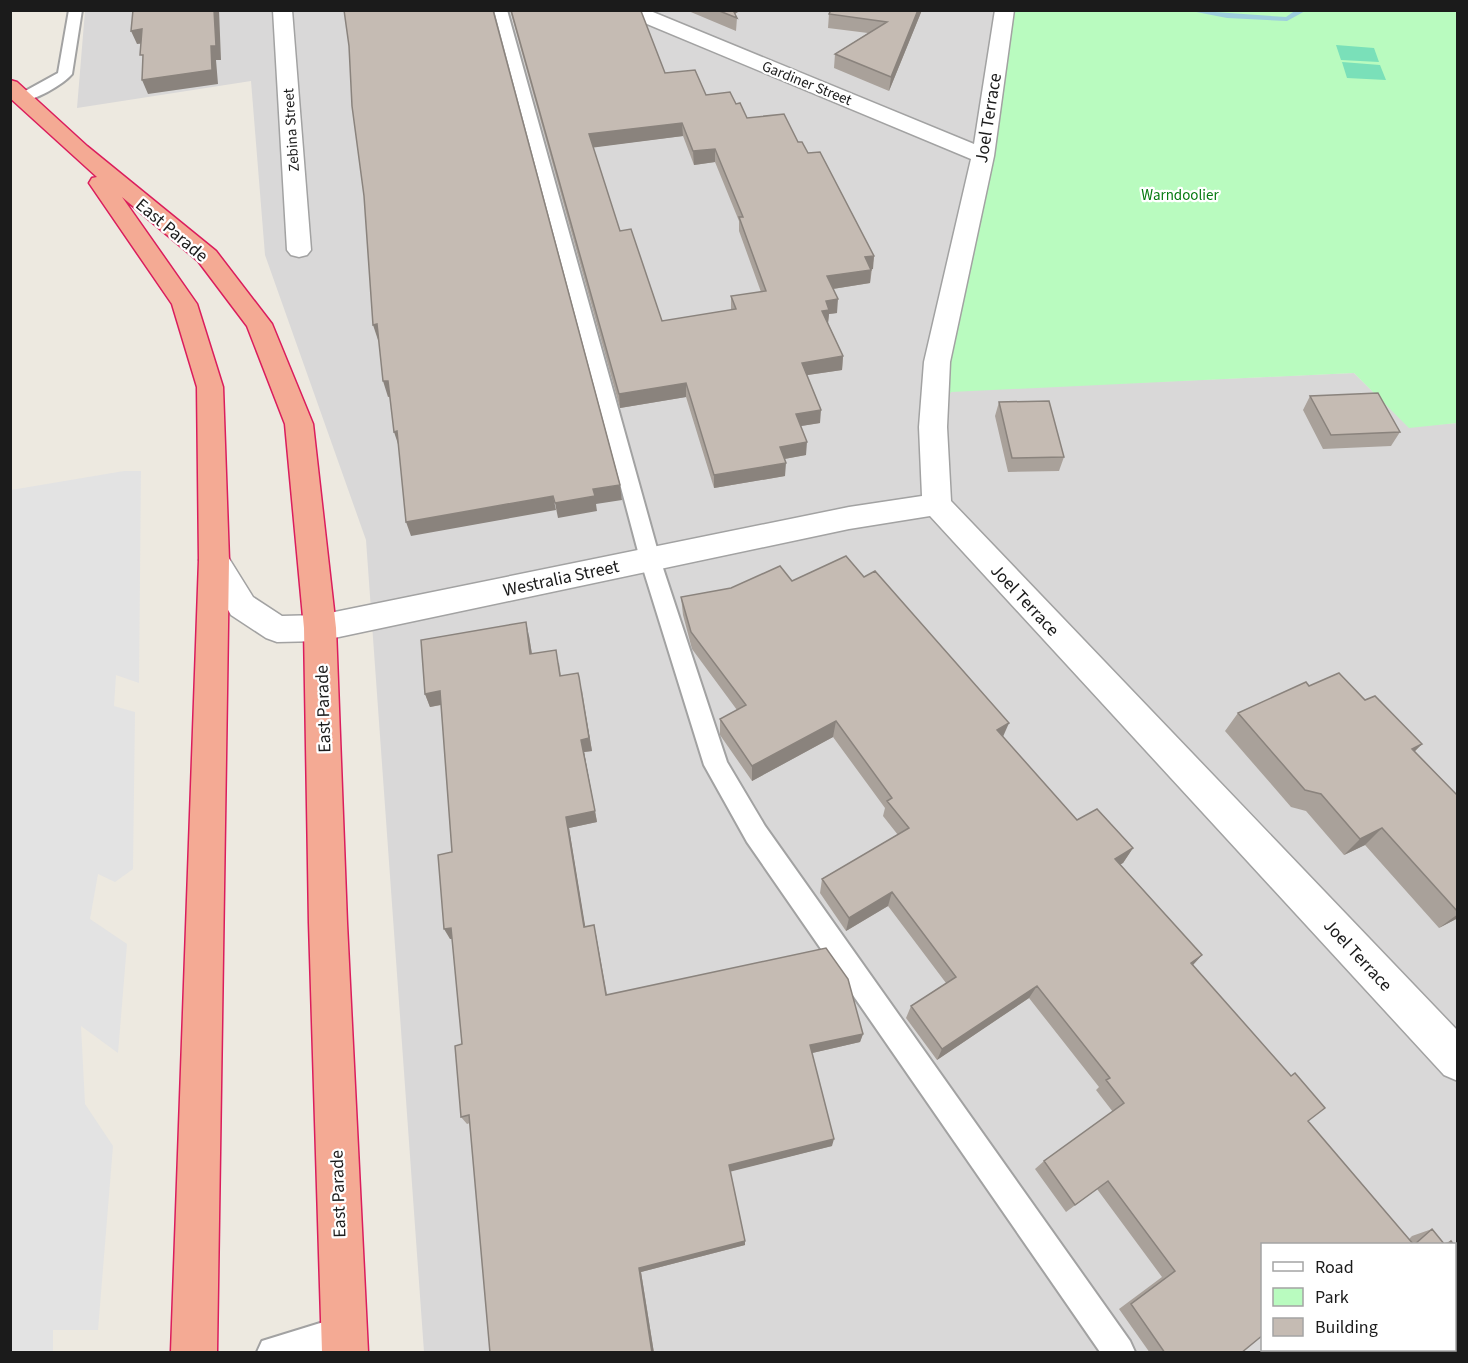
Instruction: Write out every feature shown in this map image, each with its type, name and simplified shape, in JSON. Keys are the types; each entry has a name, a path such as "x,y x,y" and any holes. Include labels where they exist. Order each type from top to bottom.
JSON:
{"highway":[{"name":"East Parade","path":"17,92 78,152 207,256 259,324 299,424 320,627 328,923 344,1342"},
{"name":"East Parade","path":"78,152 184,304 210,387 214,560 194,1353"}],"street":[{"name":"Zebina Street","path":"282,10 299,250"},
{"name":"Gardiner Street","path":"630,10 983,156"},
{"name":"Joel Terrace","path":"1005,10 983,156 937,362 933,428 937,504 1458,1061"},
{"name":"Westralia Street","path":"214,560 242,606 277,629 320,627 849,518 937,504"}],"lane":[{"path":"17,92 60,79 65,74 76,10"},
{"path":"500,10 650,559 716,765 756,834 1119,1353"},
{"path":"273,1353 344,1342"}],"shaded area":[{"path":"85,11 1007,11 951,391 1354,373 1409,427 1457,423 1457,1352 424,1352 366,540 265,255 251,81 77,108"},
{"path":"124,471 141,471 139,683 116,675 114,706 135,712 133,869 115,882 98,874 90,919 127,944 118,1053 81,1026 85,1104 113,1146 98,1330 53,1330 53,1352 11,1352 11,490"}],"green space":[{"name":"Warndoolier","path":"1005,11 1457,11 1457,423 1409,428 1354,373 951,392 933,427"},
{"path":"1336,45 1374,48 1379,62 1341,60"},
{"path":"1342,62 1380,65 1386,80 1347,78"}],"building":[{"path":"133,10 214,10 216,46 211,46 212,70 142,80 143,55 140,55 142,29 131,31"},
{"path":"344,10 493,10 620,485 593,489 595,496 555,503 553,496 406,522 397,431 394,432 388,381 383,381 377,324 373,325 364,196 352,106 349,46"},
{"path":"511,10 641,11 665,73 695,70 706,95 730,92 736,104 740,103 747,118 784,114 798,142 802,142 808,153 820,152 874,256 865,257 871,270 827,276 838,299 826,301 829,310 822,311 843,356 802,363 821,410 796,414 807,442 780,447 786,463 714,475 686,383 619,394","holes":["682,123 693,151 715,149 743,217 739,217 766,291 731,296 736,309 662,321 631,229 620,231 589,134"]},
{"path":"717,10 733,10 737,18"},
{"path":"831,10 918,10 891,77 835,54 887,22 829,14"},
{"path":"1378,393 1400,432 1331,435 1310,396"},
{"path":"1049,401 1064,457 1012,458 999,402"},
{"path":"846,556 864,577 875,571 1009,723 997,730 1077,820 1097,809 1133,848 1115,859 1202,955 1191,963 1291,1076 1295,1073 1325,1108 1308,1121 1412,1243 1261,1243 1261,1337 1241,1353 1165,1353 1131,1304 1175,1271 1108,1181 1075,1205 1044,1161 1124,1103 1106,1080 1110,1078 1037,986 942,1049 911,1006 956,977 892,892 849,918 822,879 909,828 887,801 892,798 836,721 752,766 720,719 746,705 691,632 681,597 731,588 780,566 792,581"},
{"path":"526,622 530,654 556,650 560,676 578,673 579,677 589,738 581,740 595,811 566,817 584,927 594,925 606,995 826,948 848,979 863,1034 810,1045 834,1139 729,1165 745,1241 639,1268 652,1353 490,1353 469,1115 461,1117 455,1046 462,1044 451,928 444,929 438,855 452,852 440,691 425,694 421,640"},
{"path":"1339,673 1365,700 1375,696 1422,744 1412,749 1458,796 1458,912 1382,828 1360,839 1321,794 1305,790 1238,713 1306,682 1309,686"},
{"path":"1432,1229 1443,1243 1416,1243"},
{"path":"1456,1246 1458,1248 1458,1353 1331,1353 1330,1351 1456,1351"}],"waterway":[{"path":"1190,10 1227,16 1287,19 1303,10"}]}
